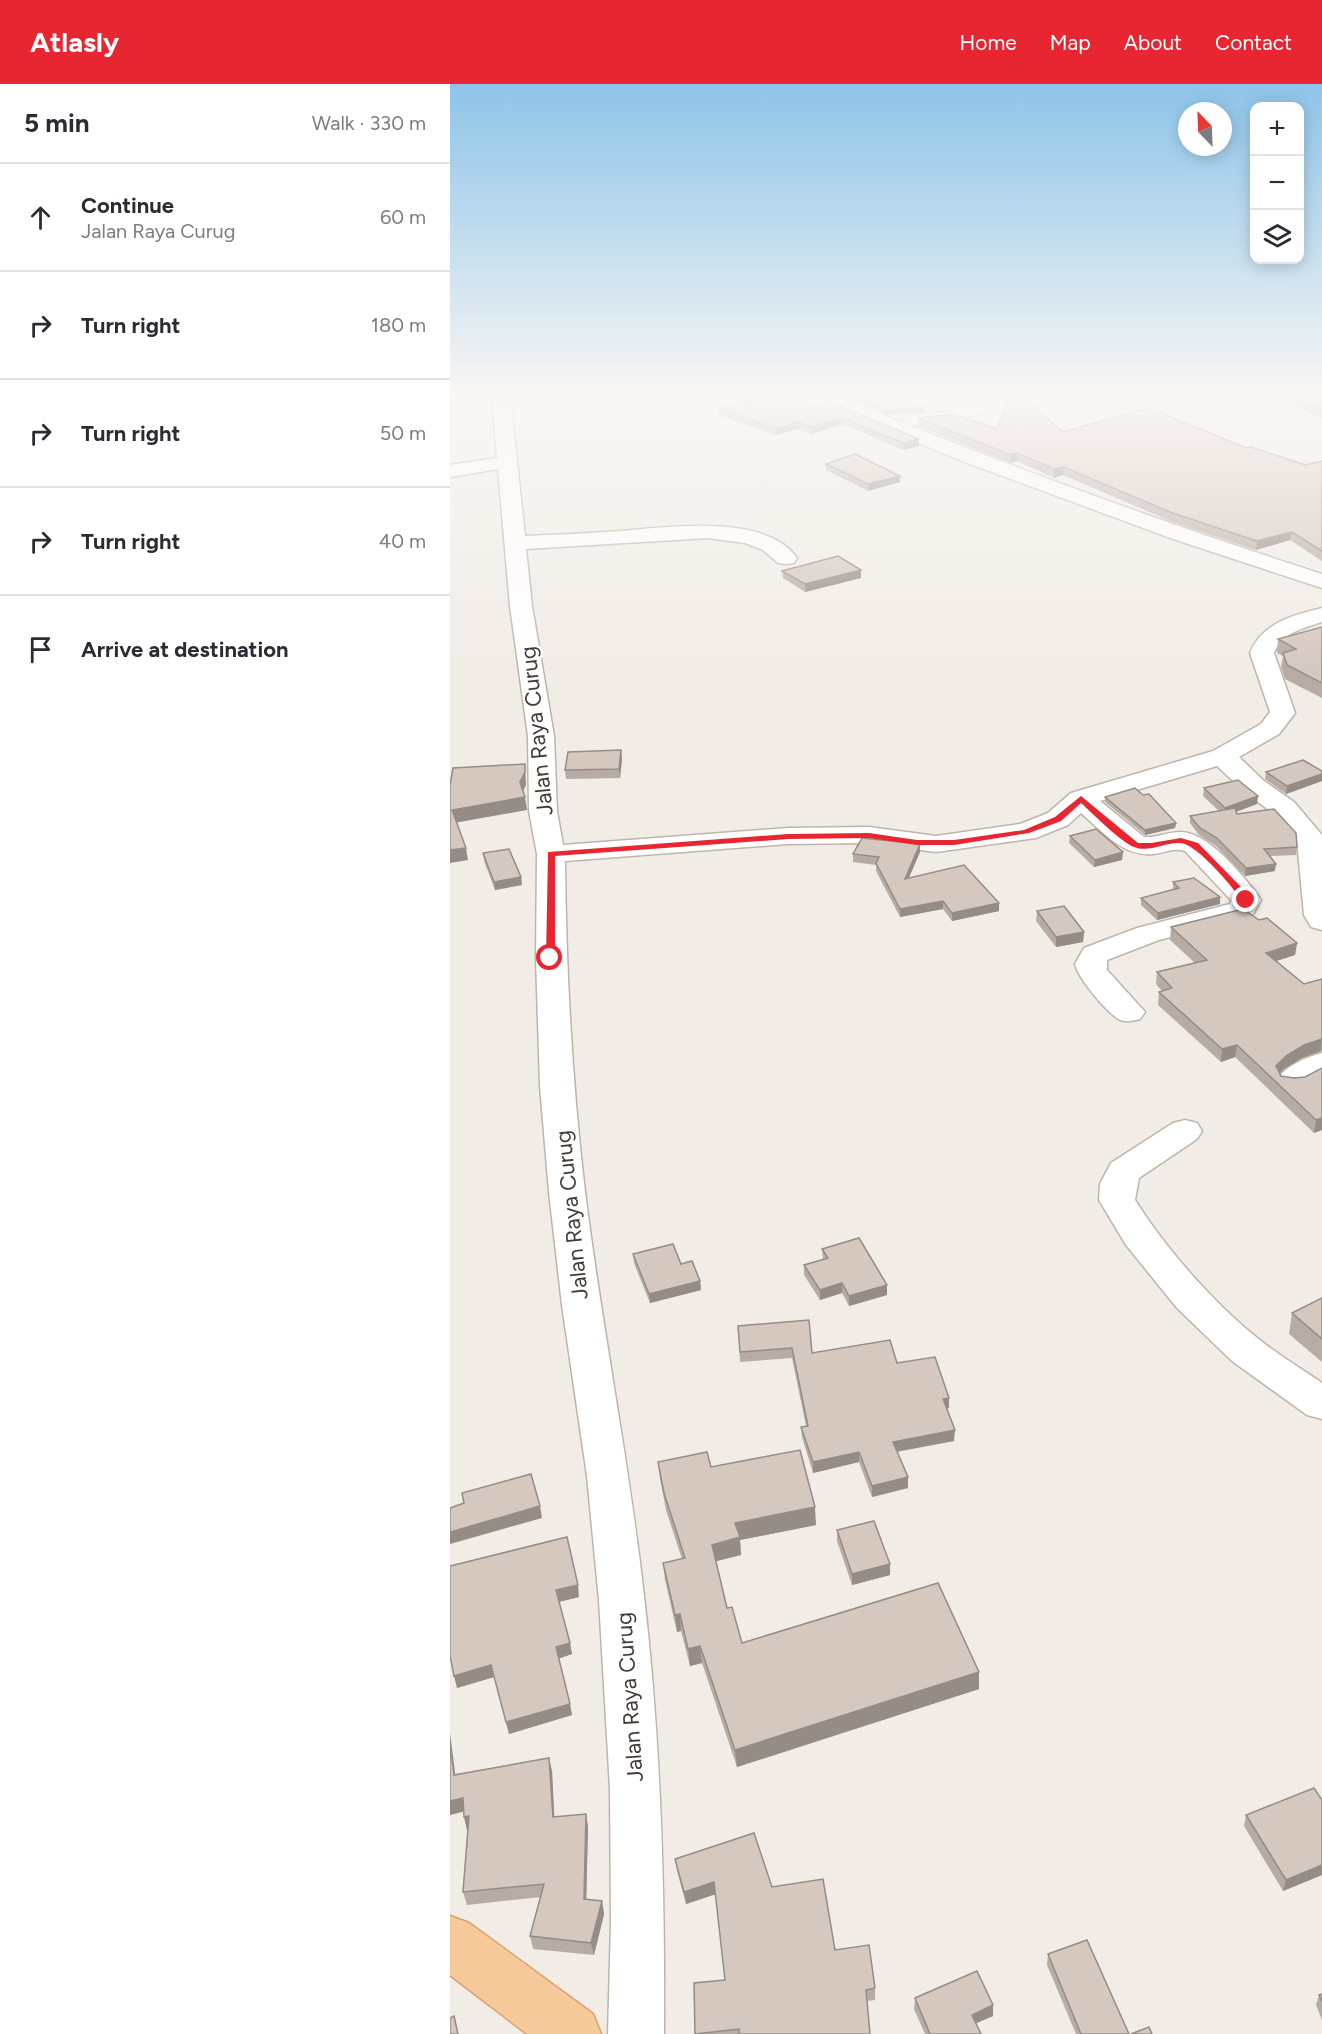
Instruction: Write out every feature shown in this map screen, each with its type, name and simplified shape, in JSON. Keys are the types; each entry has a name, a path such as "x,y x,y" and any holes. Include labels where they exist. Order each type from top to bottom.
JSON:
{"main road":[{"path":"450,1942 573,2034"}],"street":[{"name":"Jalan Raya Curug","path":"508,487 521,606 541,736 543,811 551,854 550,958 557,1086 567,1192 581,1305 608,1476 623,1612 635,1789 638,1923 636,2034"},
{"path":"1051,487 1238,555 1300,562 1322,581"},
{"path":"514,543 711,532 757,540 776,548 786,558"},
{"path":"551,854 788,836 869,835 917,843 954,843 1026,832 1058,819 1081,799 1222,756 1270,729 1283,714 1262,653 1264,643 1276,632 1322,615"},
{"path":"1222,756 1255,787 1284,808 1311,839 1319,915 1322,921"},
{"path":"1081,799 1136,845 1151,846 1181,840 1195,845 1246,900 1242,910 1148,934 1095,954 1089,964 1092,972 1129,1012"},
{"path":"1293,1080 1322,1063"},
{"path":"1185,1131 1124,1171 1118,1184 1117,1200 1139,1236 1191,1298 1246,1351 1322,1404"}],"building":[{"path":"1111,487 1322,487 1322,551 1292,532 1257,541 1170,512"},
{"path":"838,556 861,570 805,584 782,571"},
{"path":"1322,627 1322,683 1287,665 1283,653 1296,649 1278,639"},
{"path":"621,750 619,769 565,770 568,752"},
{"path":"1303,760 1322,771 1322,774 1287,786 1266,772"},
{"path":"525,764 525,772 520,782 525,797 452,810 466,848 450,850 450,785 453,768"},
{"path":"1238,780 1258,796 1225,808 1204,788"},
{"path":"1135,788 1143,795 1149,794 1176,823 1145,830 1105,797"},
{"path":"1235,808 1237,814 1274,809 1296,833 1297,847 1264,849 1276,864 1246,868 1217,838 1200,828 1190,816"},
{"path":"1096,829 1123,852 1095,860 1070,836"},
{"path":"862,838 920,844 905,879 964,865 999,903 952,913 943,901 900,909 876,863 879,857 853,854"},
{"path":"509,849 521,877 494,882 483,853"},
{"path":"1194,878 1220,897 1158,913 1141,898 1179,888 1173,882"},
{"path":"1064,906 1084,932 1056,937 1037,911"},
{"path":"1243,909 1259,920 1267,918 1297,943 1266,953 1304,984 1322,979 1322,1039 1304,1045 1286,1056 1276,1066 1281,1076 1294,1078 1305,1077 1322,1068 1322,1118 1316,1120 1237,1045 1222,1049 1159,992 1172,988 1157,972 1207,960 1171,927"},
{"path":"859,1238 887,1285 849,1296 842,1283 820,1290 804,1265 828,1258 822,1249"},
{"path":"673,1244 681,1264 692,1261 700,1281 649,1294 633,1254"},
{"path":"1322,1298 1322,1339 1292,1313"},
{"path":"809,1320 812,1353 890,1340 897,1363 935,1357 949,1398 943,1399 955,1430 893,1442 908,1477 872,1486 859,1452 813,1462 801,1427 808,1426 792,1348 740,1352 738,1326"},
{"path":"800,1450 815,1507 735,1523 740,1537 712,1545 727,1608 732,1607 742,1643 938,1583 979,1672 735,1750 700,1646 688,1649 680,1614 675,1615 663,1563 685,1558 664,1493 658,1462 707,1452 711,1467"},
{"path":"531,1474 540,1506 450,1532 450,1508 464,1503 462,1493"},
{"path":"874,1521 890,1564 852,1574 837,1530"},
{"path":"567,1537 578,1585 556,1590 570,1643 556,1647 570,1704 506,1722 491,1665 454,1676 450,1656 450,1566"},
{"path":"450,1744 454,1775 549,1758 553,1817 586,1814 584,1899 602,1901 591,1943 530,1936 544,1884 463,1892 469,1816 464,1817 463,1798 450,1801"},
{"path":"1314,1788 1322,1800 1322,1865 1286,1880 1246,1815"},
{"path":"754,1833 772,1887 823,1879 835,1950 869,1945 875,1988 866,1990 870,2034 739,2034 739,2029 695,2034 694,1983 725,1980 714,1882 684,1892 675,1859"},
{"path":"1087,1940 1129,2034 1081,2034 1048,1954"},
{"path":"977,1971 993,2005 972,2015 981,2034 930,2034 915,1998"},
{"path":"454,2016 458,2034 450,2034 450,2018"},
{"path":"1149,2027 1152,2034 1131,2034"}],"route":[{"path":"550,958 551,854 788,836 869,835 917,843 954,843 1026,832 1058,819 1081,799 1136,845 1151,846 1181,840 1195,845 1246,900"}]}
